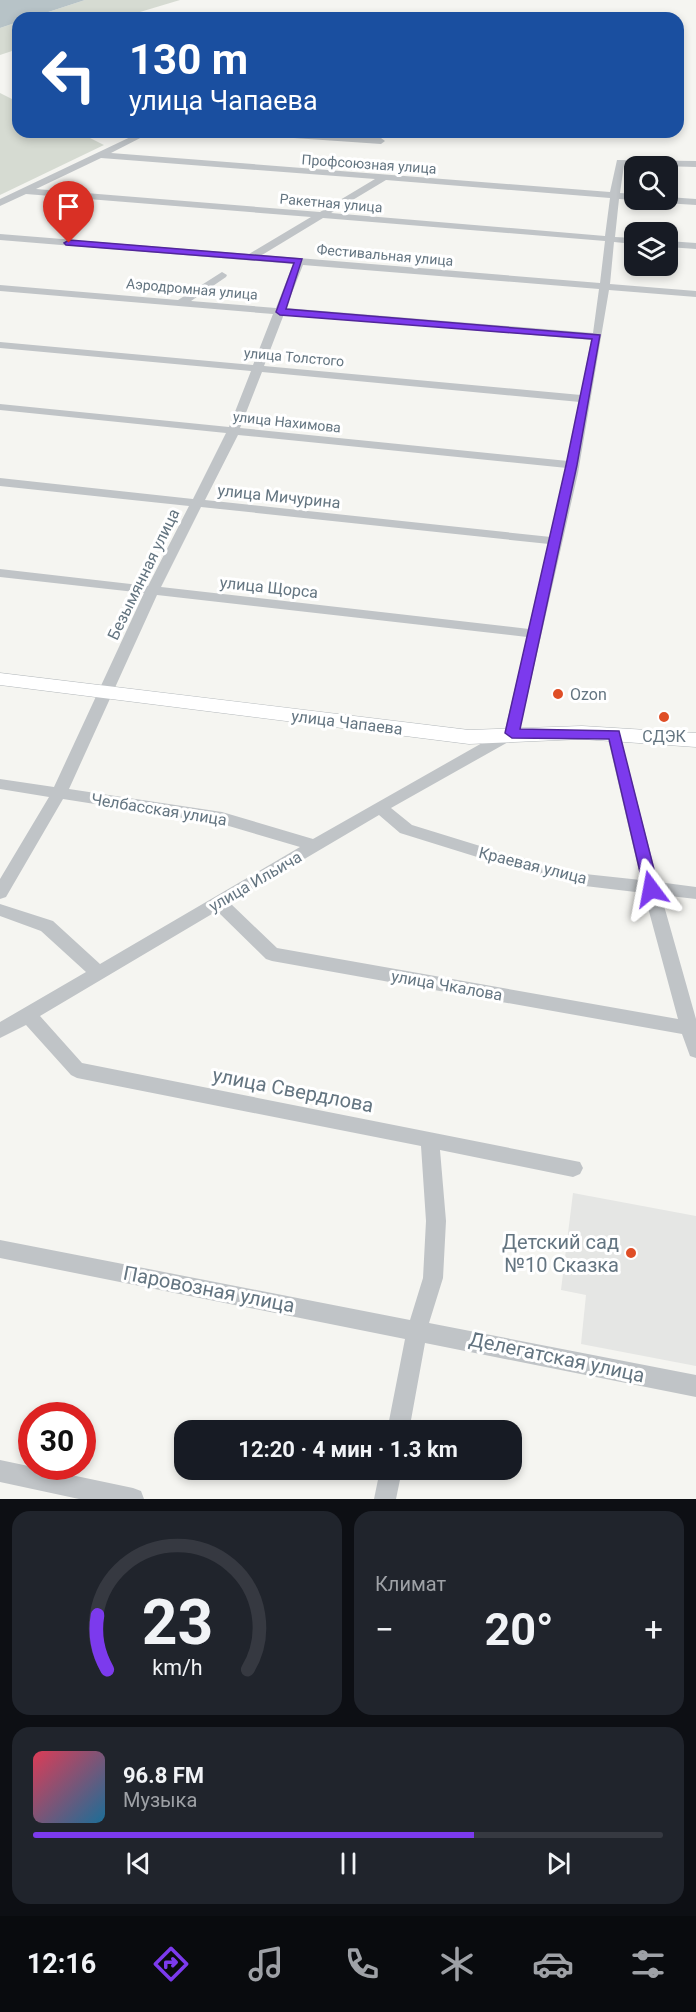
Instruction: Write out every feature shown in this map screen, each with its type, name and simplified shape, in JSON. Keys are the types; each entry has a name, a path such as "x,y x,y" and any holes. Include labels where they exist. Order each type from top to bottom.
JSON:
{"main road":[{"name":"улица Чапаева","path":"0,679 469,737 512,733 614,735 696,740"}],"street":[{"path":"0,202 136,138"},
{"path":"338,138 381,141"},
{"name":"Профсоюзная улица","path":"101,155 624,196"},
{"path":"512,733 572,465 597,337 620,162 696,164"},
{"path":"252,257 382,179"},
{"name":"Ракетная улица","path":"25,191 624,241"},
{"path":"678,201 696,202"},
{"name":"Фестивальная улица","path":"0,237 696,294"},
{"path":"678,245 696,246"},
{"name":"Безымянная улица","path":"0,893 59,793 152,591 234,432 299,261"},
{"path":"180,303 222,275"},
{"name":"Аэродромная улица","path":"0,288 597,337"},
{"name":"улица Толстого","path":"0,345 585,399"},
{"name":"улица Нахимова","path":"0,407 572,465"},
{"name":"улица Мичурина","path":"0,482 555,541"},
{"name":"улица Щорса","path":"0,573 535,634"},
{"name":"улица Ильича","path":"0,1031 380,807 512,733"},
{"path":"614,735 651,889 692,1028 696,1051"},
{"name":"Челбасская улица","path":"0,784 222,818 316,846"},
{"name":"Краевая улица","path":"380,807 406,829 506,860 585,880 696,893"},
{"name":"улица Чкалова","path":"219,902 272,954 692,1028"},
{"path":"0,910 46,926 98,972"},
{"name":"улица Свердлова","path":"28,1015 77,1070 573,1168"},
{"path":"400,1420 417,1329 433,1278 436,1221 430,1140"},
{"name":"Паровозная улица","path":"0,1249 417,1329"},
{"name":"Делегатская улица","path":"417,1329 696,1386"},
{"path":"0,1471 133,1499"},
{"path":"385,1499 389,1480"}],"shaded area":[{"path":"0,0 85,0 48,12 12,12 12,24 0,28"},
{"path":"85,0 180,0 140,12 48,12"},
{"path":"12,24 12,51 0,55 0,28"},
{"path":"0,93 12,99 12,138 90,138 104,145 0,195"},
{"name":"Детский сад №10 Сказка","path":"573,1193 696,1216 696,1366 581,1344 586,1295 561,1290"}],"place":[{"name":"Ozon","path":"558,694"},
{"name":"СДЭК","path":"664,717"},
{"name":"Детский сад №10 Сказка","path":"631,1253"}],"route":[{"path":"69,243 299,261 280,312 597,337 572,465 512,733 614,735 651,889"}]}
